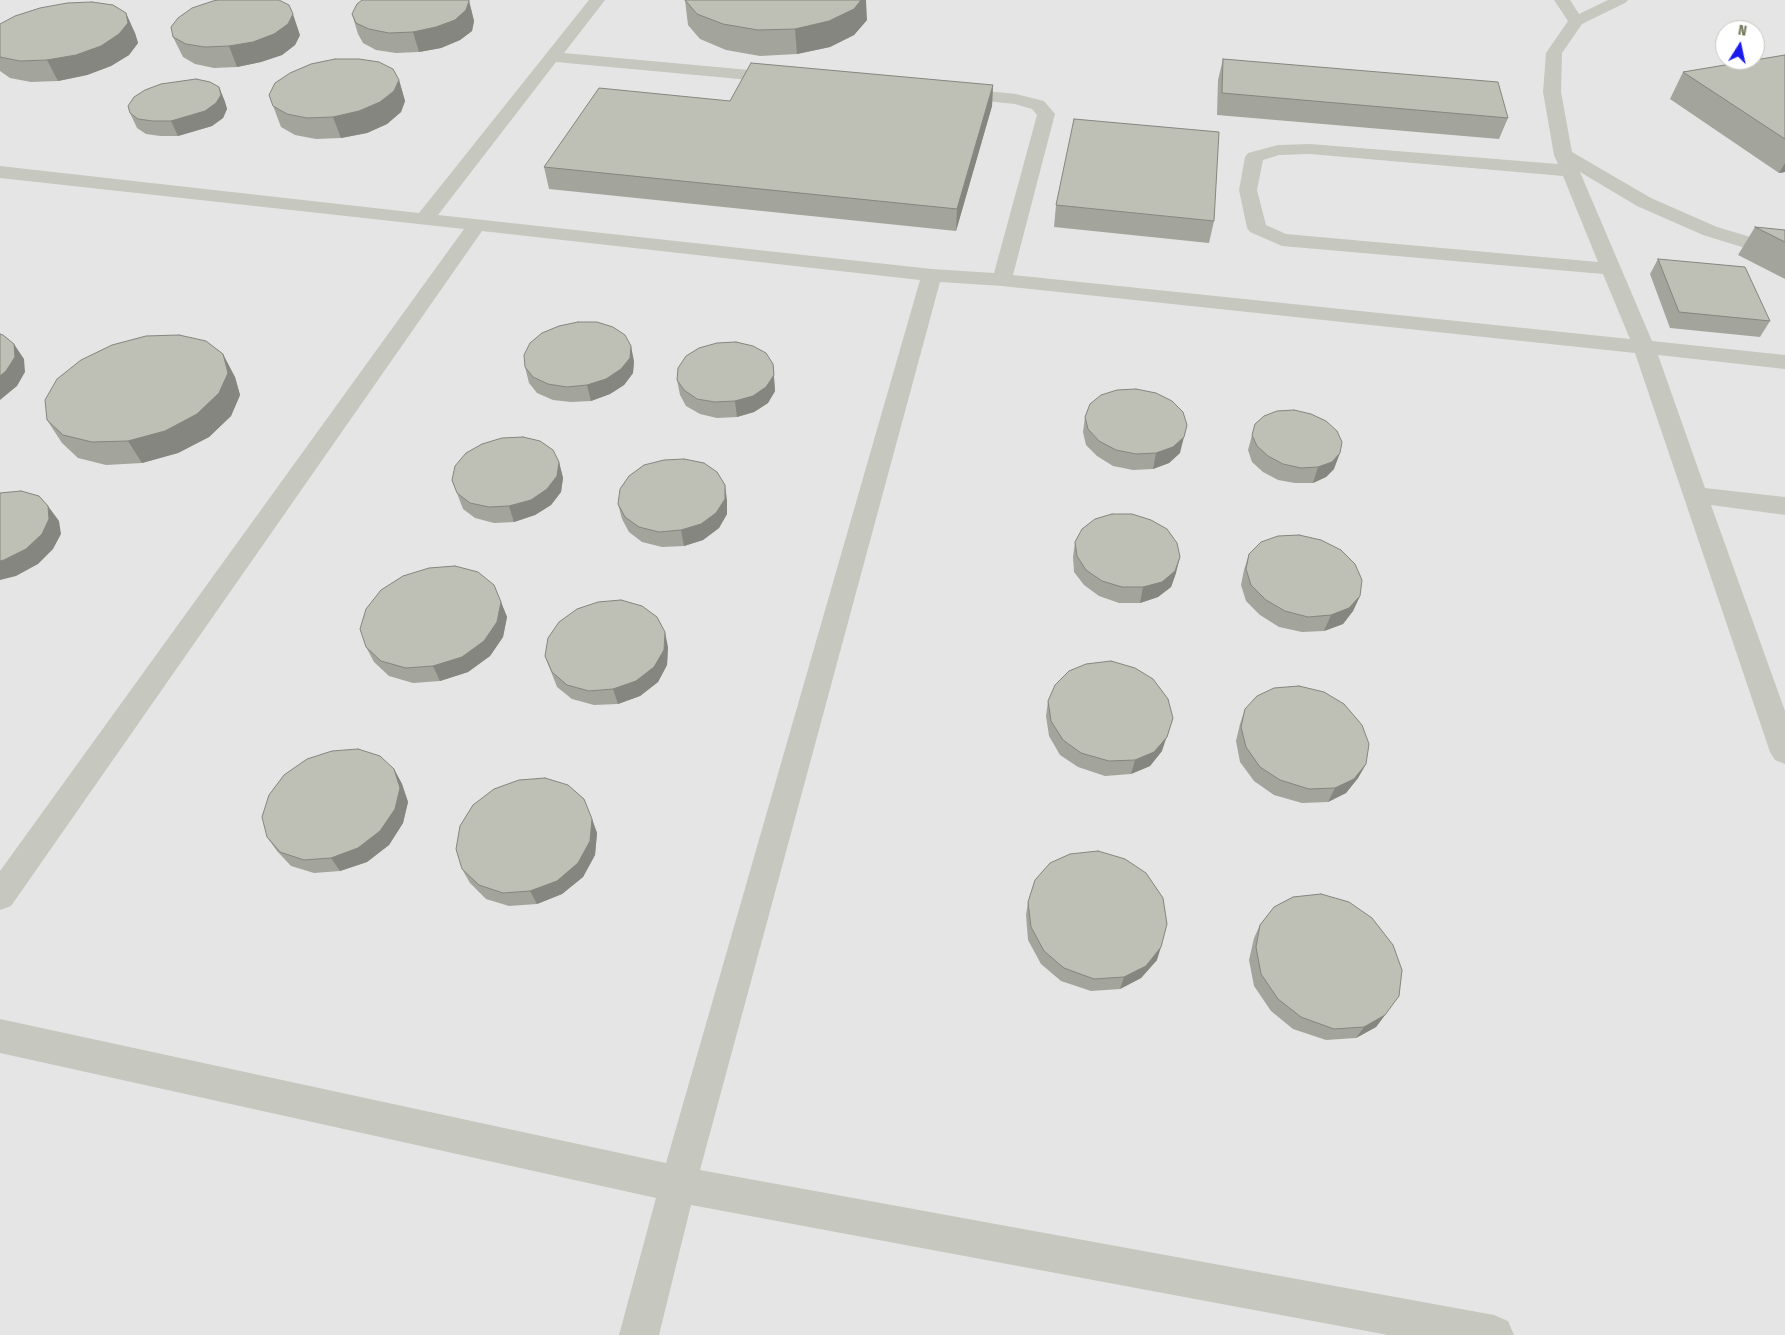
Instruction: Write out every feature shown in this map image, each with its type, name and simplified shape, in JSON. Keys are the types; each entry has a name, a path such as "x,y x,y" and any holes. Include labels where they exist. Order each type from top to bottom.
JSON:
{"lane":[{"path":"424,219 597,0"},
{"path":"1562,0 1576,20"},
{"path":"1620,0 1576,20 1554,53 1552,92 1566,163 1644,347 1785,752"},
{"path":"552,56 799,79"},
{"path":"937,92 1016,99 1038,105 1046,114 1002,280"},
{"path":"1611,269 1282,240 1257,228 1248,190 1254,157 1278,150 1310,149 1566,163 1644,202 1701,227 1762,247 1785,250"},
{"path":"0,172 932,275 1002,280 1785,362"},
{"path":"0,896 476,226"},
{"path":"639,1335 678,1184 932,275"},
{"path":"1697,495 1785,506"},
{"path":"0,1036 678,1184 1494,1335"}],"shaded area":[{"path":"0,0 1785,0 1785,1335 0,1335"}],"building":[{"path":"218,0 279,0 289,5 293,14 288,24 274,34 253,42 205,47 186,44 173,37 171,27 178,18 192,8"},
{"path":"362,0 469,1 466,10 455,20 436,27 413,32 389,33 369,29 356,23 352,14 357,4"},
{"path":"685,0 861,0 854,9 829,21 795,29 758,30 723,24 697,14"},
{"path":"92,2 113,5 126,13 128,23 119,34 101,46 76,55 47,60 20,61 0,57 0,24 15,16 40,8 67,3"},
{"path":"1785,55 1785,139 1683,72 1715,67 1715,70 1765,70 1765,58"},
{"path":"335,59 359,59 379,62 393,69 399,80 394,91 380,102 359,111 333,117 307,118 287,114 273,106 269,95 275,83 290,73 311,64"},
{"path":"1223,59 1498,82 1508,118 1222,93"},
{"path":"751,63 993,85 957,209 544,167 599,88 730,101"},
{"path":"196,79 210,82 219,87 221,95 216,103 205,111 171,121 138,119 130,113 128,106 134,97 145,90 161,84"},
{"path":"1074,119 1219,132 1214,221 1056,205"},
{"path":"1755,227 1785,230 1785,242"},
{"path":"1658,259 1745,267 1770,321 1679,312"},
{"path":"578,322 597,322 613,327 625,335 631,346 630,358 621,369 606,379 587,385 567,387 548,384 533,377 525,367 524,355 530,343 542,333 559,326"},
{"path":"0,334 14,344 15,357 6,371 0,376"},
{"path":"179,335 206,341 223,354 228,373 219,393 197,414 165,431 128,441 92,442 63,435 47,420 45,400 57,379 81,360 112,345 146,336"},
{"path":"736,342 753,346 766,353 773,364 774,375 766,387 753,396 735,401 715,402 697,399 684,390 677,380 678,368 686,356 699,348 717,343"},
{"path":"1136,389 1156,393 1172,401 1183,412 1187,425 1184,437 1173,447 1156,453 1136,454 1116,450 1099,441 1088,429 1085,417 1090,404 1101,395 1117,390"},
{"path":"1294,410 1311,414 1326,421 1337,431 1342,442 1340,453 1332,462 1318,467 1301,468 1283,464 1268,456 1257,446 1252,435 1255,424 1264,416 1277,411"},
{"path":"523,437 540,441 553,450 559,462 557,476 547,489 531,500 509,506 489,507 470,503 457,493 452,480 455,466 466,453 482,444 502,438"},
{"path":"684,459 704,463 717,472 725,485 725,499 716,513 701,524 681,530 659,532 639,527 625,517 618,504 620,489 629,476 644,465 664,460"},
{"path":"21,491 39,496 48,506 49,519 42,534 26,549 0,561 0,493"},
{"path":"1112,514 1132,514 1151,520 1167,529 1177,543 1180,557 1175,571 1162,582 1143,587 1122,587 1102,581 1086,570 1077,556 1075,542 1082,529 1095,519"},
{"path":"1299,535 1321,540 1341,550 1355,564 1362,580 1360,596 1349,608 1331,615 1308,617 1285,611 1266,600 1251,585 1246,569 1249,554 1261,542 1278,536"},
{"path":"455,566 478,572 494,585 501,602 497,622 484,641 462,657 433,666 406,668 381,661 366,647 360,629 366,609 381,590 403,576 429,568"},
{"path":"621,600 642,606 657,617 665,632 664,650 654,667 636,681 613,689 589,691 567,685 552,672 545,656 548,638 559,622 577,609 598,602"},
{"path":"1111,661 1135,668 1153,679 1168,699 1173,718 1167,737 1154,752 1135,760 1109,761 1081,753 1063,740 1051,721 1048,701 1055,685 1069,671 1086,664"},
{"path":"1299,686 1324,692 1344,704 1362,725 1369,744 1366,764 1354,779 1335,788 1309,789 1280,780 1260,767 1246,747 1241,727 1245,709 1257,696 1274,688"},
{"path":"358,749 380,756 394,769 400,788 395,809 380,831 358,848 331,858 304,860 280,852 267,837 262,817 269,795 284,775 307,759 332,751"},
{"path":"545,778 568,785 584,799 592,819 590,841 578,863 557,881 530,891 503,893 479,885 462,869 456,849 460,826 473,805 494,789 519,780"},
{"path":"1098,851 1125,859 1146,873 1163,898 1167,924 1161,947 1146,966 1124,977 1094,979 1064,968 1044,951 1031,927 1028,902 1035,880 1050,863 1070,854"},
{"path":"1321,894 1349,902 1372,918 1393,945 1402,970 1399,996 1385,1015 1364,1027 1334,1029 1301,1017 1278,999 1261,974 1256,947 1260,925 1274,907 1293,897"}]}
